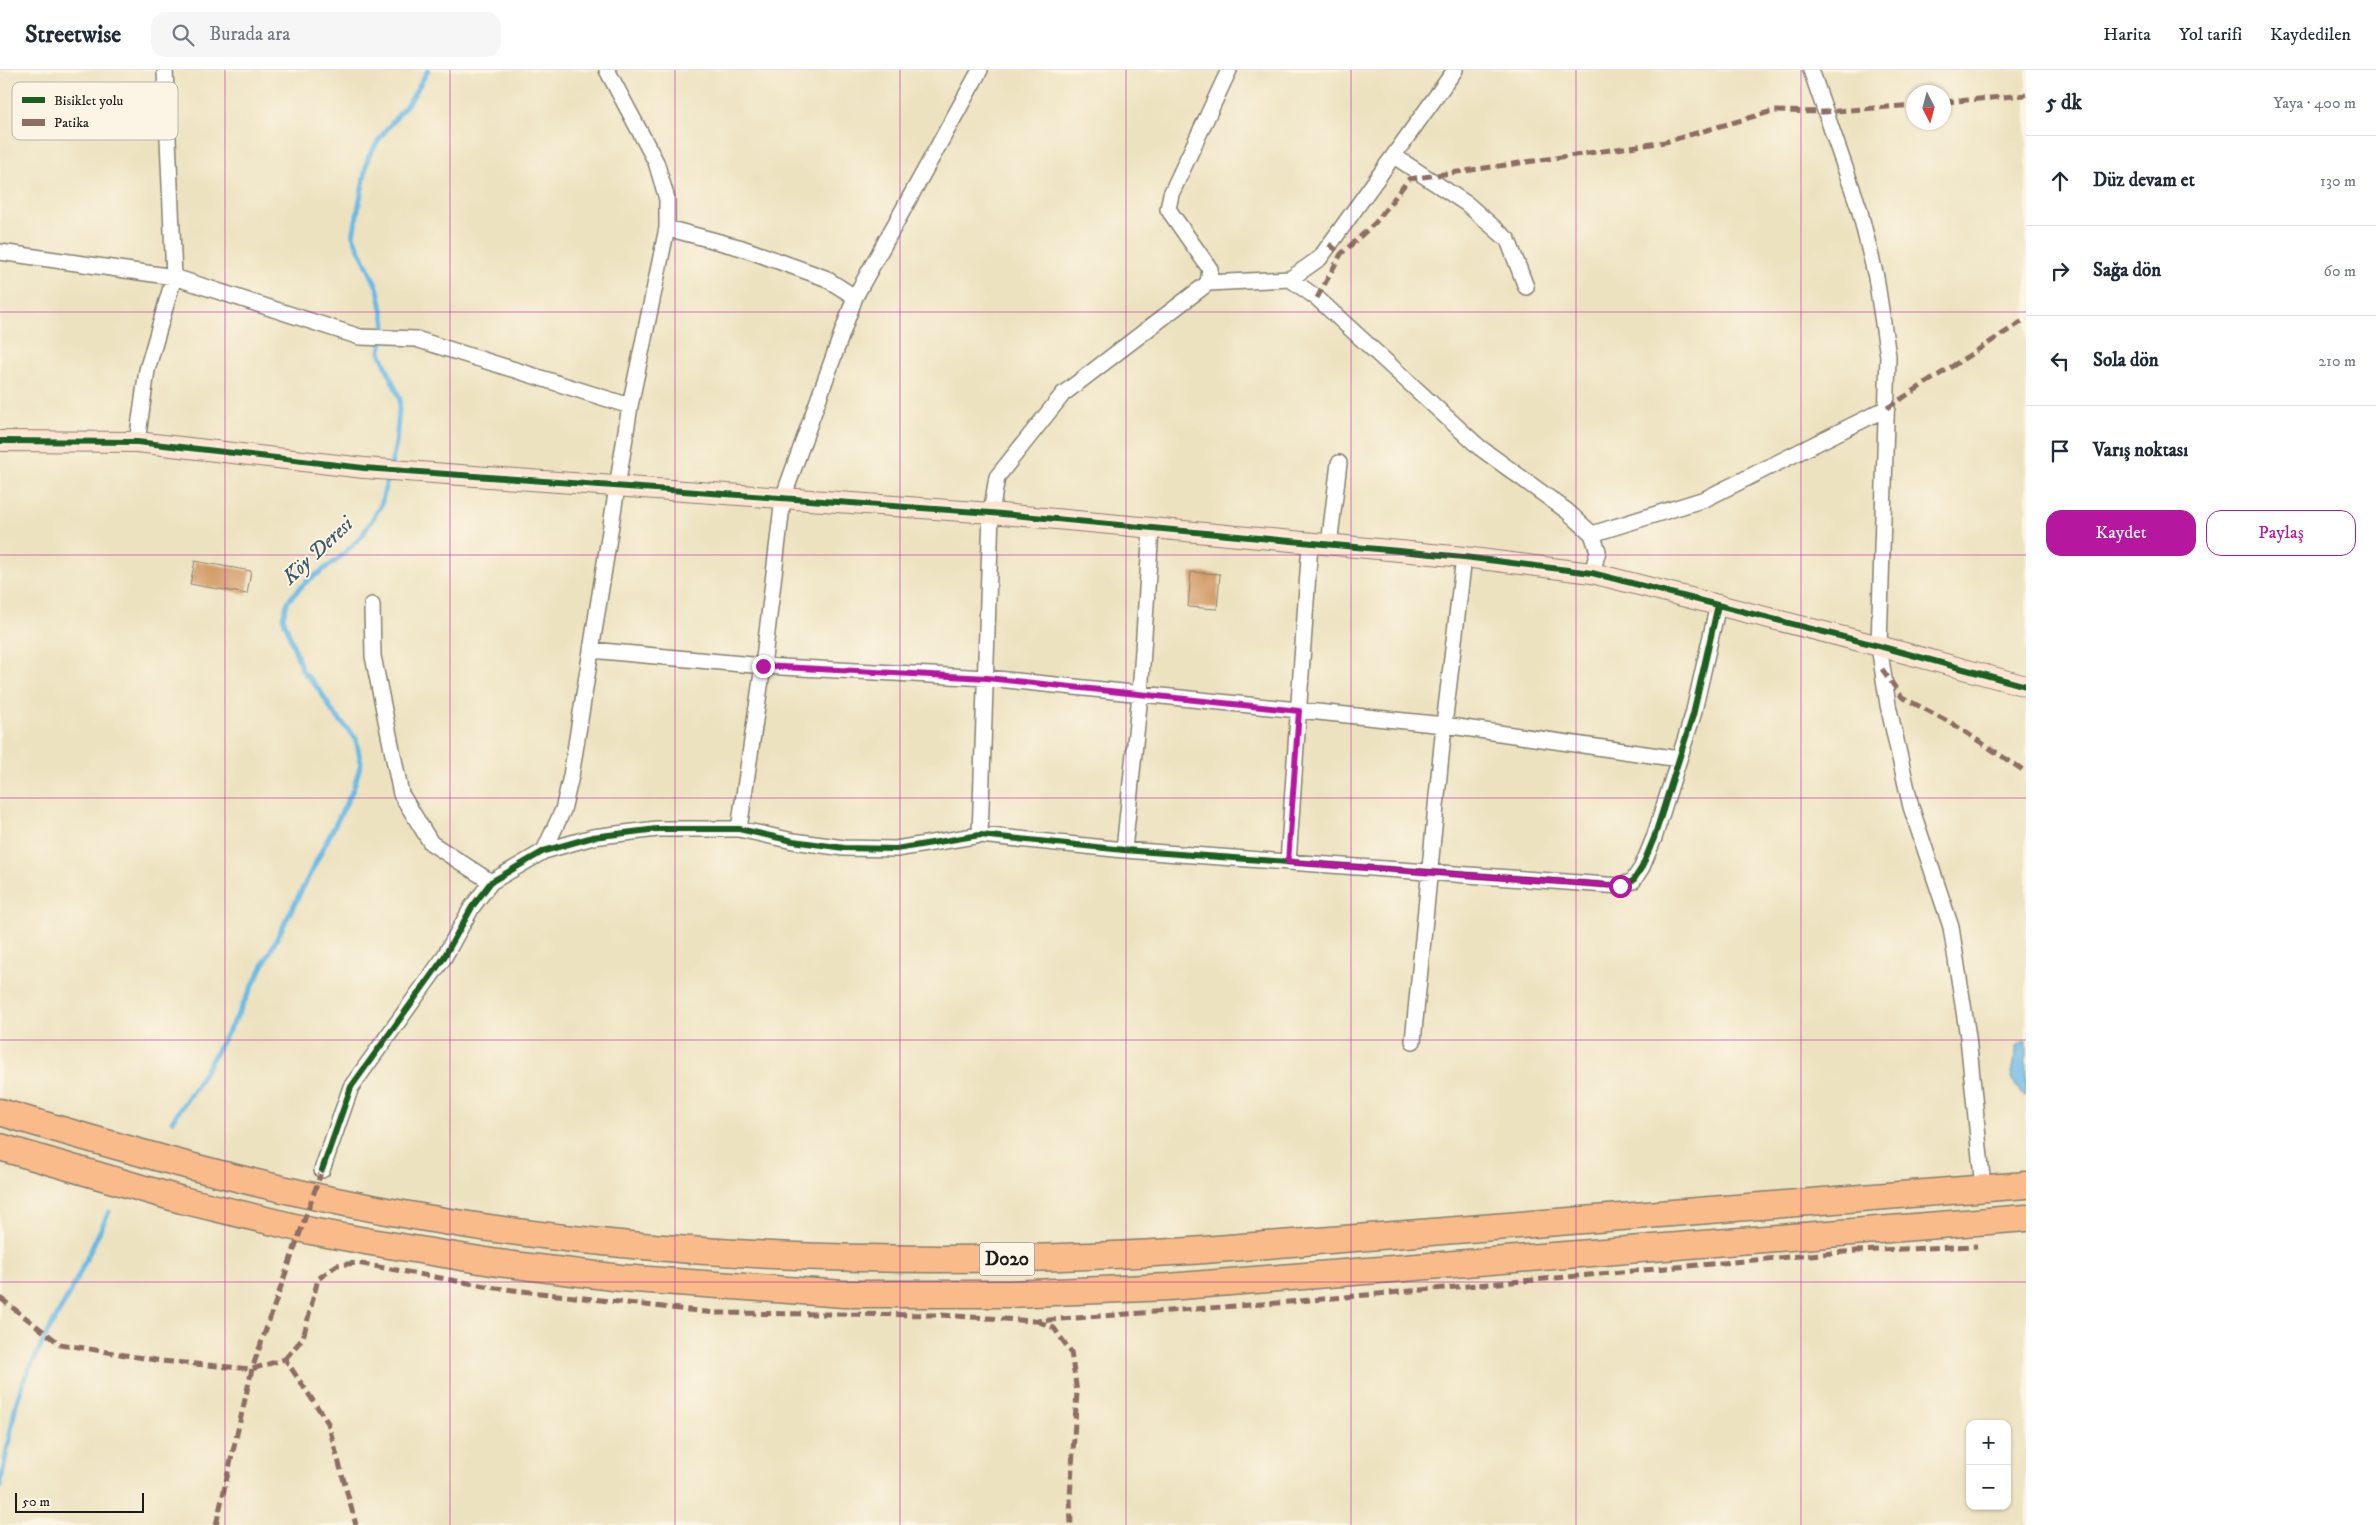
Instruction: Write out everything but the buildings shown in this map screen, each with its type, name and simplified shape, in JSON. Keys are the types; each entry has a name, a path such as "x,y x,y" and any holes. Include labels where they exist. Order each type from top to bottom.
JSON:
{"highway":[{"name":"D020","path":"0,1112 117,1147 348,1204 497,1228 590,1240 740,1255 804,1258 935,1260 1116,1256 2026,1185"},
{"name":"D020","path":"0,1148 182,1200 311,1231 371,1242 498,1262 621,1278 844,1294 1009,1294 1168,1287 2026,1218"}],"street":[{"path":"544,850 563,810 571,776 630,406 668,228 667,199 656,162 607,70"},
{"path":"1208,283 1210,269 1168,209 1171,194 1229,70"},
{"path":"980,835 987,678 991,513 997,477 1063,394 1208,283 1290,279 1320,258 1455,70"},
{"path":"1811,70 1859,208 1876,277 1888,356 1879,646 1888,705 1911,807 1951,927 1968,1037 1983,1188"},
{"path":"739,829 763,666 783,498 855,297 974,72"},
{"path":"137,442 147,370 174,277 168,140"},
{"path":"1394,156 1467,204 1508,240 1526,287"},
{"path":"668,228 742,248 825,278 855,297"},
{"path":"0,252 174,277 360,336 416,339 630,406"},
{"path":"1290,279 1317,298 1479,447 1567,511 1592,534 1598,551 1592,573"},
{"path":"1592,534 1705,499 1887,408"},
{"path":"0,436 38,441"},
{"path":"0,441 137,442 364,468 991,513 1464,557 1592,573 1879,646 2026,686"},
{"path":"1288,862 1299,711 1319,545 1339,463"},
{"path":"1124,850 1140,695 1150,529"},
{"path":"1413,1041 1444,725 1464,557"},
{"path":"372,605 373,656 401,794 432,843 491,882"},
{"path":"322,1170 351,1087 443,959 472,907 491,882 544,850 593,837 657,828 739,829 793,841 844,848 896,848 980,835 1124,850 1430,873 1620,886 1633,881 1642,867 1654,838 1693,715 1718,606"},
{"path":"591,650 763,666 987,678 1444,725 1678,759"}],"water":[{"path":"2026,1040 2026,1096 2021,1094 2011,1078 2017,1046"}],"waterway":[{"name":"Köy Deresi","path":"391,465 396,443 400,399 380,352 385,324 378,289 353,236 368,157 383,134 412,98 428,70"},
{"path":"172,1121 198,1083 236,1018 353,790 361,763 356,739 332,711 321,692 302,670 283,617 288,601 306,582 337,560 362,536 381,505 389,473"},
{"path":"0,1487 16,1404 25,1378 46,1335 71,1291 109,1212"}],"marked path":[{"path":"1951,101 2026,95"},
{"path":"1317,298 1341,254 1375,223 1409,179 1665,142 1773,111 1824,112 1906,106"},
{"path":"1329,244 1341,254"},
{"path":"1887,408 2026,319"},
{"path":"1882,669 1902,697 1953,724 2026,772"},
{"path":"216,1525 252,1369 322,1170"},
{"path":"285,1359 303,1338 318,1279 337,1265 357,1263 496,1288 715,1313 940,1315 1035,1321 1289,1302 1855,1251 1977,1246"},
{"path":"0,1298 60,1344 161,1361 252,1369 285,1359 328,1423 356,1525"},
{"path":"1037,1321 1054,1328 1071,1352 1077,1392 1070,1497 1071,1525"}],"cycle path":[{"path":"0,441 137,442 364,468 991,513 1464,557 1592,573 1879,646 2026,686"},
{"path":"322,1170 351,1087 443,959 472,907 491,882 544,851 593,837 657,829 739,829 793,841 844,848 896,849 980,835 1124,850 1620,886 1633,881 1642,867 1654,838 1693,715 1718,605"}],"route":[{"path":"763,666 987,678 1299,711 1288,862 1620,886"}]}
